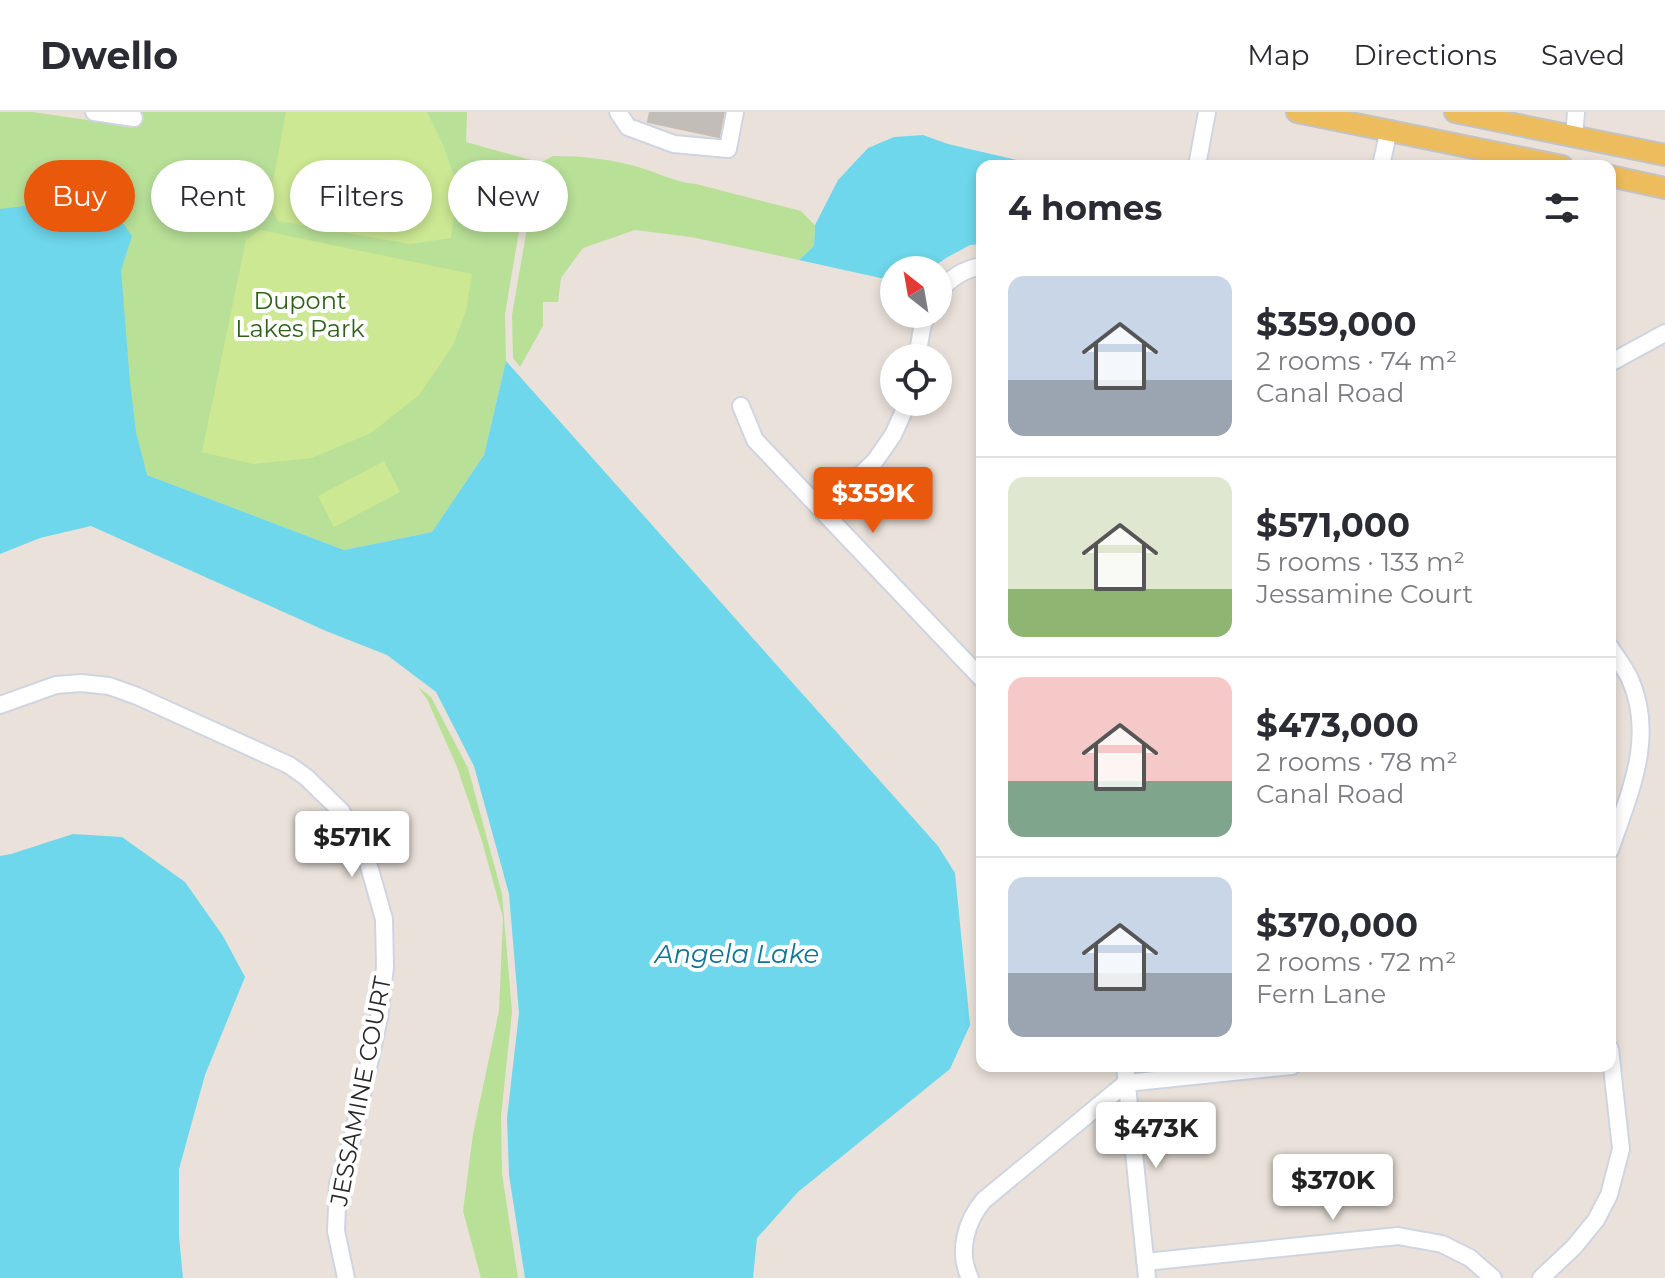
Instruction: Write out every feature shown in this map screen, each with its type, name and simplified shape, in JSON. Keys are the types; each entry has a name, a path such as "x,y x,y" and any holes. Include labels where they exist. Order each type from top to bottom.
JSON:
{"main road":[{"path":"1297,112 1534,160"},
{"path":"1455,112 1665,155"},
{"path":"1420,136 1441,127 1548,150 1574,137"},
{"path":"1616,177 1665,188"}],"street":[{"path":"94,112 126,116"},
{"path":"618,112 628,127 674,144 728,149 735,112"},
{"path":"1198,160 1207,112"},
{"path":"1574,137 1576,112"},
{"path":"1382,160 1389,129"},
{"path":"952,278 976,266"},
{"path":"1616,360 1665,333"},
{"path":"741,406 755,440 976,673"},
{"path":"822,511 875,461 902,416"},
{"path":"1616,660 1630,680 1640,716 1641,748 1634,781 1616,833"},
{"name":"JESSAMINE COURT","path":"0,705 56,685 81,683 109,686 289,765 341,811 365,852 384,919 385,967 379,1018 352,1140 338,1183 336,1231 346,1278"},
{"path":"970,1278 964,1257 965,1236 975,1211 984,1200 1126,1074 1168,1072"},
{"path":"1541,1278 1589,1229 1609,1195 1621,1149 1613,1072"},
{"path":"1126,1074 1146,1270 1398,1236 1442,1244 1470,1258 1493,1278"}],"green space":[{"name":"Dupont Lakes Park","path":"0,112 33,112 128,126 132,112 467,112 466,142 531,160 448,160 448,232 519,232 505,314 506,361 484,455 432,532 344,550 147,475 0,433"},
{"path":"286,112 427,112 448,160 448,232 452,232 451,238 410,244 341,232 432,232 432,160 290,160 290,223 278,221 274,213 274,176"},
{"path":"553,156 595,158 801,211 815,225 814,246 799,260 691,237 635,230 583,248 561,278 558,302 543,302 543,326 520,367 513,358 512,315 526,232 568,232 568,160 546,160"},
{"path":"257,232 270,232 472,274 466,311 452,347 419,395 371,433 312,458 253,464 202,452 246,240"},
{"path":"384,461 400,492 334,527 318,496"},
{"path":"418,687 431,697 468,768 502,894 512,1012 501,1116 502,1174 518,1278 481,1278 463,1211 473,1134 499,1011 503,918 457,767 427,699"}],"water":[{"path":"923,135 1017,160 976,160 976,244 950,256 880,256 880,278 799,260 814,246 815,225 838,180 868,148 894,137"},
{"name":"Angela Lake","path":"24,206 24,232 129,232 132,236 121,270 136,432 147,475 344,550 432,532 484,455 506,361 938,846 955,873 970,1025 950,1069 798,1192 757,1238 753,1278 525,1278 509,1175 507,1118 519,1013 509,894 474,766 436,692 387,655 91,526 40,538 0,554 0,209"},
{"path":"73,834 122,837 185,882 223,936 245,977 205,1075 179,1169 179,1236 183,1278 0,1278 0,856"}],"building":[{"path":"650,112 724,112 719,137 648,122"}]}
